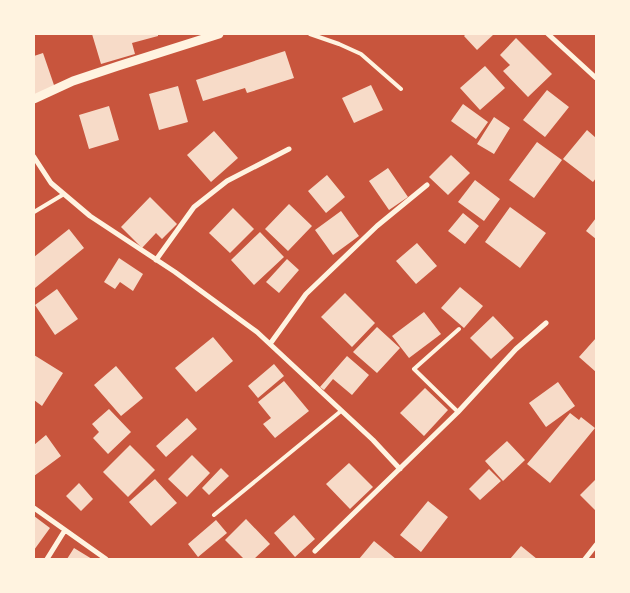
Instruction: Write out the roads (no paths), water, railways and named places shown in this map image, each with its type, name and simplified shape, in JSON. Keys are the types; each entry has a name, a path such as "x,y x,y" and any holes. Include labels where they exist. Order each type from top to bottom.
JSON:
{"street":[{"path":"34,99 73,81 204,35 219,34"},
{"path":"548,34 596,78"},
{"path":"156,260 194,207 227,181 289,149"},
{"path":"34,157 51,183 90,216 156,260 257,332 373,440 400,469"},
{"path":"270,344 306,294 377,226 427,185"},
{"path":"315,551 458,412 516,349 546,323"},
{"path":"34,508 106,559"},
{"path":"47,559 65,530"},
{"path":"584,559 596,545"}],"lane":[{"path":"310,34 361,54 401,89"},
{"path":"34,212 64,194"},
{"path":"458,412 414,369 459,329"},
{"path":"214,514 341,411"}]}
